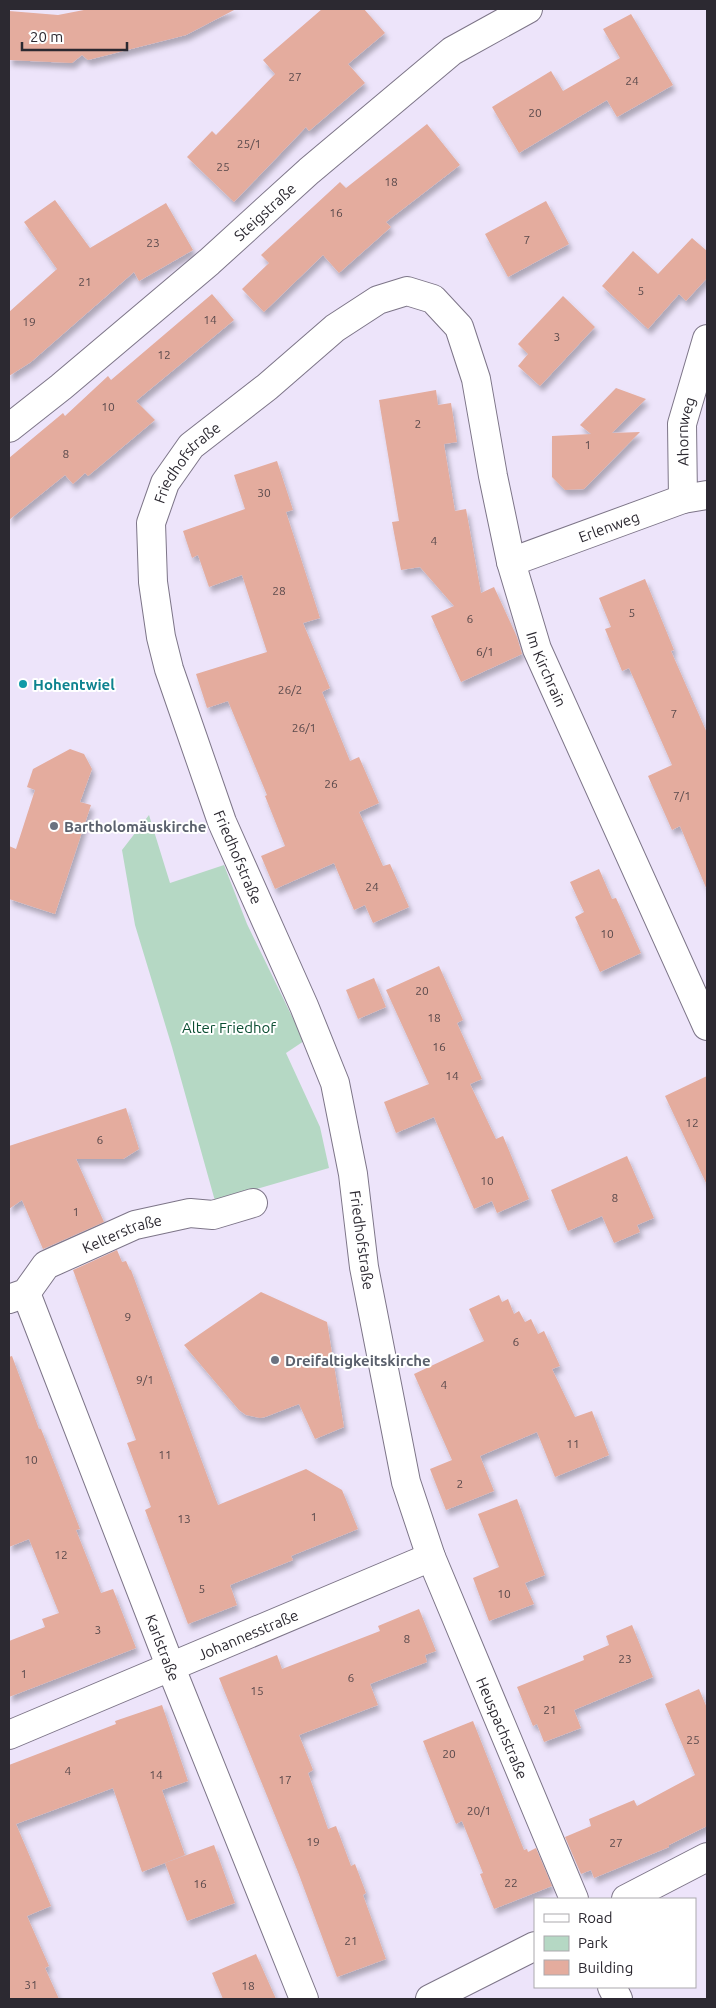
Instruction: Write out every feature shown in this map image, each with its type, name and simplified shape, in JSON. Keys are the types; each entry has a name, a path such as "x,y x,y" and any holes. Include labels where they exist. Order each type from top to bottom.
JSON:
{"street":[{"name":"Steigstraße","path":"9,428 61,387 209,262 309,171 452,51 528,9"},
{"name":"Friedhofstraße","path":"431,1557 406,1482 364,1267 354,1174 335,1083 304,1006 222,822 169,669 161,637 154,582 152,523 165,483 191,446 335,328 378,300 407,291 433,299"},
{"name":"Im Kirchrain","path":"433,299 459,326 476,379 493,476 511,562 537,649 707,1026"},
{"name":"Ahornweg","path":"695,497 682,424 707,339"},
{"name":"Erlenweg","path":"511,562 695,497"},
{"name":"Kelterstraße","path":"17,1296 46,1265 135,1225 190,1213 213,1215 253,1203"},
{"name":"Karlstraße","path":"17,1296 171,1668 304,1999"},
{"name":"Johannesstraße","path":"9,1735 431,1557"},
{"name":"Heuspachstraße","path":"431,1557 574,1898"},
{"path":"628,1898 707,1857"},
{"path":"430,1999 534,1947"}],"green space":[{"name":"Alter Friedhof","path":"149,815 170,883 224,865 247,924 304,1041 286,1053 320,1127 329,1168 215,1201 172,1047 135,925 122,850"}],"building":[{"path":"89,9 236,9 186,35 88,60 82,55 72,63 9,60 9,11 58,15"},
{"path":"322,9 364,9 385,33 348,64 365,83 309,131 306,127 234,202 187,157 212,131 216,135 275,74 263,60"},
{"path":"631,14 673,85 617,117 607,100 519,153 492,107 551,71 563,91 620,58 603,29"},
{"path":"427,124 460,165 386,222 391,227 339,273 323,255 264,312 242,289 269,263 261,255 340,182 346,188"},
{"path":"55,200 90,248 166,203 193,250 139,281 134,272 31,362 9,376 9,312 57,269 24,222"},
{"path":"546,201 569,244 508,277 485,234"},
{"path":"692,238 707,251 707,278 686,301 679,294 648,329 602,286 633,251 658,274"},
{"path":"212,294 234,320 136,401 155,420 88,476 85,473 73,484 65,475 9,520 9,458 63,413 65,416 108,376 111,380"},
{"path":"563,296 595,327 540,386 518,366 528,354 518,344"},
{"path":"616,388 646,399 612,433 640,432 584,489 565,490 552,477 552,436 591,434 580,425"},
{"path":"436,390 438,405 451,403 457,442 444,444 455,511 466,509 481,593 494,587 517,637 522,654 461,682 431,616 454,606 420,567 401,570 392,522 399,521 379,400"},
{"path":"277,461 293,510 286,512 320,618 303,623 330,688 322,692 350,761 359,757 379,803 359,812 383,866 390,864 409,907 373,923 365,905 354,910 334,863 275,889 261,856 285,846 265,796 267,795 228,701 207,708 196,674 267,652 242,575 209,587 198,555 192,558 183,531 245,509 234,475"},
{"path":"645,579 674,650 671,651 707,733 707,890 680,826 672,830 648,776 672,765 629,668 622,671 605,629 611,627 599,598"},
{"name":"Bartholomäuskirche","path":"70,749 84,754 92,769 80,802 91,805 55,914 9,899 9,846 16,849 35,790 27,787 33,769"},
{"path":"599,869 612,899 616,898 641,953 600,972 575,917 584,912 570,882"},
{"path":"439,966 463,1020 457,1023 482,1079 470,1084 496,1139 503,1136 529,1199 497,1213 492,1201 474,1209 434,1117 396,1133 384,1102 429,1084 386,990"},
{"path":"374,978 386,1007 358,1019 346,990"},
{"path":"707,1076 707,1185 665,1096"},
{"path":"126,1108 139,1149 123,1159 76,1159 104,1222 43,1249 22,1200 9,1209 9,1146"},
{"path":"627,1156 654,1218 637,1225 640,1232 614,1243 602,1216 568,1231 551,1190"},
{"path":"117,1250 122,1262 126,1261 131,1270 218,1505 306,1469 342,1490 358,1529 291,1556 293,1560 230,1585 237,1605 188,1624 145,1510 151,1507 127,1443 136,1440 73,1270"},
{"name":"Dreifaltigkeitskirche","path":"261,1292 327,1322 344,1427 315,1439 299,1404 265,1417 260,1418 246,1415 239,1410 184,1345"},
{"path":"499,1295 502,1302 508,1299 514,1314 519,1311 525,1322 531,1319 538,1334 544,1331 560,1366 552,1369 575,1417 592,1411 609,1455 555,1477 537,1432 480,1456 494,1491 446,1510 430,1469 452,1460 414,1374 484,1341 469,1309"},
{"path":"12,1356 39,1429 41,1429 80,1529 76,1530 101,1593 113,1589 136,1648 9,1697 9,1641 45,1627 42,1619 59,1613 29,1539 9,1547 9,1357"},
{"path":"517,1499 545,1575 525,1583 534,1604 489,1621 473,1578 499,1567 478,1514"},
{"path":"419,1609 436,1651 425,1655 427,1662 370,1684 378,1705 299,1735 313,1770 308,1773 328,1829 336,1826 351,1866 355,1864 366,1893 363,1895 386,1959 337,1977 298,1872 219,1678 277,1655 282,1669 380,1631 378,1626"},
{"path":"632,1625 653,1677 574,1710 581,1728 544,1742 537,1724 533,1726 517,1687 584,1660 583,1656 609,1645 606,1636"},
{"path":"699,1689 707,1708 707,1826 669,1845 669,1847 594,1878 591,1870 581,1874 565,1837 591,1826 589,1819 634,1800 637,1806 695,1775 665,1704"},
{"path":"162,1705 188,1781 162,1790 185,1855 142,1872 113,1788 16,1824 51,1906 27,1916 49,1966 45,1968 59,1999 9,1999 9,1765 116,1724 115,1721"},
{"path":"473,1721 524,1850 527,1849 528,1852 536,1848 552,1886 494,1909 480,1874 483,1873 462,1821 456,1824 423,1741"},
{"path":"214,1845 235,1903 187,1921 165,1863"},
{"path":"256,1954 276,1999 223,1999 212,1973"}],"place":[{"name":"Hohentwiel","path":"23,684"},
{"name":"Bartholomäuskirche","path":"54,826"},
{"name":"Dreifaltigkeitskirche","path":"275,1360"}]}
